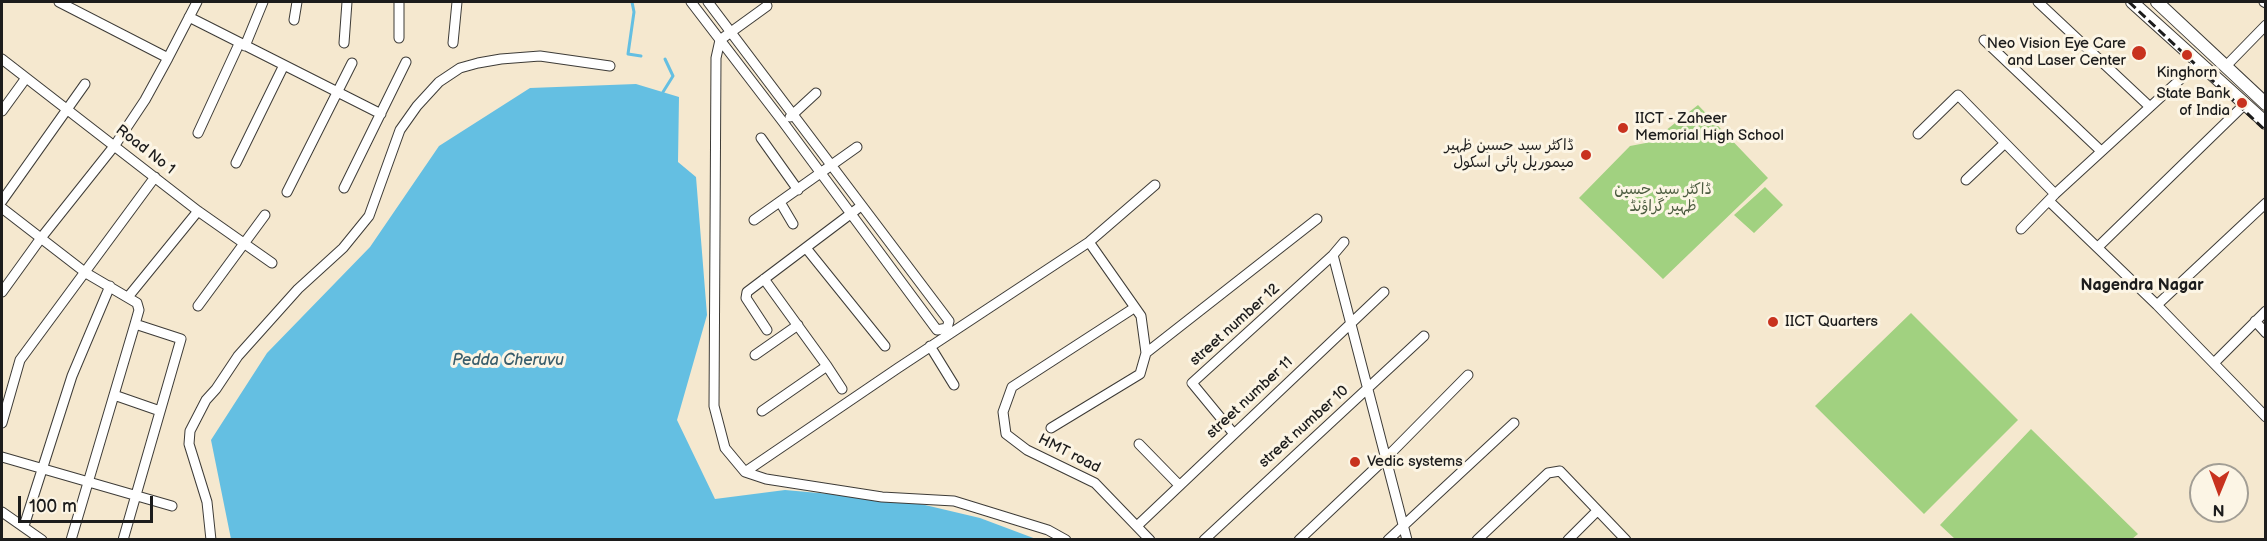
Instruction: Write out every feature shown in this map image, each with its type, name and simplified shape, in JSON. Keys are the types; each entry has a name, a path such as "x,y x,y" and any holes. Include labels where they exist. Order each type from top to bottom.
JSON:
{"main road":[{"path":"2132,2 2265,123"},
{"path":"2157,2 2265,104"},
{"path":"2193,58 2200,42"}],"street":[{"path":"58,2 168,58"},
{"path":"2,292 40,238 114,145 145,100 196,2"},
{"path":"198,134 263,2"},
{"path":"294,20 297,2"},
{"path":"345,43 347,2"},
{"path":"399,2 399,38"},
{"path":"453,43 457,2"},
{"path":"691,2 938,330 947,328 949,321 708,2"},
{"path":"2038,2 2150,107"},
{"path":"767,6 720,40 715,83 714,406 725,448 745,472 766,479 882,497 954,501 1048,530 1066,540"},
{"path":"189,17 381,114"},
{"path":"2226,66 2265,25"},
{"path":"1984,40 2101,152"},
{"path":"210,540 207,502 189,444 190,431 206,400 238,356 298,289 343,248 365,222 400,130 417,106 439,82 460,68 478,63 540,56 610,66"},
{"path":"2021,229 2150,107 2193,58"},
{"name":"Road No 1","path":"2,59 198,211 272,263"},
{"path":"344,188 406,62"},
{"path":"287,192 352,63"},
{"path":"236,163 284,65"},
{"path":"2,111 26,78"},
{"path":"2,201 85,84"},
{"path":"783,122 816,93"},
{"path":"1918,134 1958,95 2005,143 2098,247 2265,417"},
{"path":"2098,247 2245,104"},
{"path":"761,138 798,190"},
{"path":"1966,180 2005,143"},
{"path":"754,220 857,147"},
{"path":"2,423 20,360 155,177"},
{"path":"745,472 930,346 1089,242 1155,185"},
{"path":"780,202 793,224"},
{"path":"2157,305 2265,203"},
{"path":"767,330 746,295 861,206"},
{"path":"2,208 86,273 137,303 139,310 71,540"},
{"path":"128,297 198,211"},
{"path":"198,306 265,215"},
{"name":"street number 12","path":"1146,353 1317,219"},
{"path":"1051,428 1140,374 1146,353 1141,316 1089,242"},
{"name":"street number 12","path":"1234,434 1192,383 1333,255 1344,242"},
{"path":"806,248 885,346"},
{"path":"1333,255 1407,540"},
{"path":"764,279 842,389"},
{"path":"909,292 920,284"},
{"path":"24,526 72,376 110,286"},
{"name":"street number 11","path":"1137,526 1384,292"},
{"name":"HMT road","path":"1134,308 1012,387 1003,411 1006,434 1027,450 1095,483 1149,540"},
{"path":"2214,363 2265,311"},
{"path":"2255,321 2265,333"},
{"path":"123,540 181,339 135,324"},
{"path":"755,356 798,325"},
{"name":"street number 10","path":"1204,540 1424,336"},
{"path":"930,346 954,385"},
{"path":"762,411 827,366"},
{"path":"1299,540 1387,457 1468,375"},
{"path":"114,395 160,411"},
{"path":"1388,540 1514,423"},
{"path":"1139,444 1179,485"},
{"path":"2,457 172,506"},
{"path":"1477,540 1548,473 1554,471 1560,471 1626,540"},
{"path":"1568,540 1598,511"},
{"path":"3,516 24,526 42,540"}],"green space":[{"name":"ڈاکٹر سید حسین ظہیر گراؤنڈ","path":"1698,105 1768,178 1663,279 1579,198 1630,146 1651,142"},
{"path":"1765,187 1783,205 1754,233 1734,215"},
{"path":"1911,313 2018,420 1924,514 1815,406"},
{"path":"2031,429 2138,534 2132,539 1955,539 1940,525"}],"water":[{"name":"Pedda Cheruvu","path":"636,84 679,97 678,162 696,177 707,315 677,420 715,499 785,490 908,501 980,518 1036,539 231,539 211,440 267,353 370,247 439,146 530,88"}],"waterway":[{"path":"632,2 634,12 628,54 641,56"},
{"path":"663,92 673,76 665,59"}],"railway":[{"path":"2129,2 2266,131"}],"place":[{"name":"Neo Vision Eye Care and Laser Center","path":"2139,53"},
{"name":"Kinghorn","path":"2187,55"},
{"name":"State Bank of India","path":"2242,103"},
{"name":"IICT - Zaheer Memorial High School","path":"1623,128"},
{"name":"ڈاکٹر سید حسین ظہیر میموریل ہائی اسکول","path":"1586,155"},
{"name":"IICT Quarters","path":"1773,322"},
{"name":"Vedic systems","path":"1355,462"}],"district":[{"name":"Nagendra Nagar","path":"2142,286"}]}
